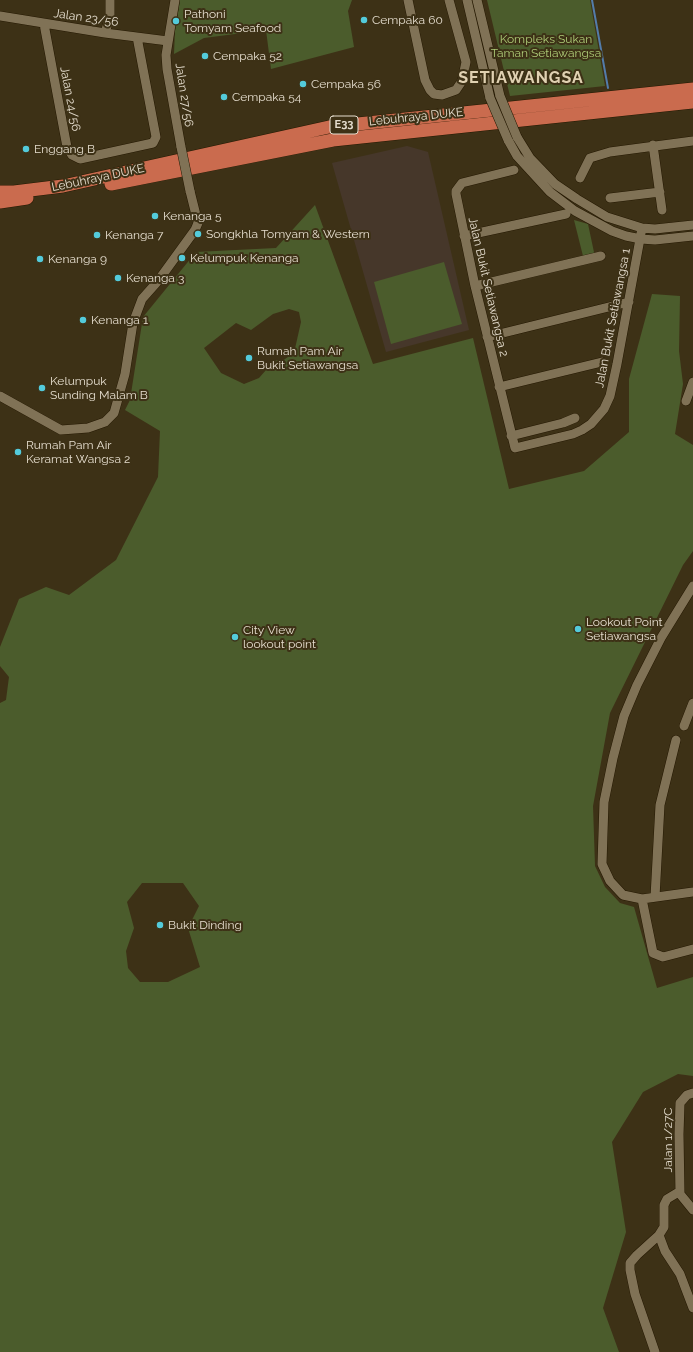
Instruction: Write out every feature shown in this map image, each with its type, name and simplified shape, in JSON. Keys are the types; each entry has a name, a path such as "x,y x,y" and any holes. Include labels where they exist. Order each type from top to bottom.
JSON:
{"highway":[{"name":"Lebuhraya DUKE","path":"0,192 14,192 63,186 329,127 693,89"},
{"name":"Lebuhraya DUKE","path":"0,202 150,177 332,140 693,102"},
{"path":"0,185 63,186"}],"street":[{"path":"105,33 110,16 110,0"},
{"name":"Jalan 27/56","path":"0,396 61,430 88,428 105,422 114,413 125,374 133,323 142,299 195,230 198,222 181,147 167,69 166,55 175,0"},
{"path":"408,0 426,80 430,90 434,94 442,95 456,90 462,81 466,69 466,62 449,0"},
{"path":"467,0 475,6 517,156 550,192 575,211 612,231 626,236 655,240 693,236"},
{"path":"454,14 475,6"},
{"path":"475,6 490,98 513,138 555,184 607,217 642,228 655,229 693,225"},
{"name":"Jalan 23/56","path":"0,16 44,24 168,41"},
{"name":"Jalan 24/56","path":"44,24 67,147 72,155 80,159 153,144 156,138 137,37"},
{"path":"580,178 590,158 610,152 693,141"},
{"path":"654,145 662,210"},
{"name":"Jalan Bukit Setiawangsa 2","path":"514,170 460,184 456,194 487,338 511,436 516,448"},
{"path":"610,198 660,192"},
{"path":"464,236 566,214"},
{"name":"Jalan Bukit Setiawangsa 1","path":"516,448 573,434 591,424 604,409 610,396 613,383 642,228"},
{"path":"475,286 601,256"},
{"path":"487,338 629,302"},
{"path":"499,387 602,362"},
{"path":"686,401 693,382"},
{"path":"511,436 563,423 575,418"},
{"path":"693,586 661,638 637,685 622,723 612,758 604,802 602,864 610,881 623,895 642,899 693,892"},
{"path":"684,726 693,703"},
{"path":"656,897 660,805 676,740"},
{"path":"642,899 653,953 663,957 693,949"},
{"name":"Jalan 1/27C","path":"680,1194 680,1103 687,1095 693,1093"},
{"path":"655,1352 636,1294 630,1270 630,1263 659,1235 664,1227 665,1202 667,1199 676,1193 680,1194 693,1210"},
{"path":"659,1235 665,1251 680,1274 693,1308"}],"shaded area":[{"path":"407,146 428,152 469,330 386,352 332,163"}],"green space":[{"path":"180,0 352,0 348,11 354,47 271,69 266,30 204,38 174,54 175,31"},
{"name":"Kompleks Sukan Taman Setiawangsa","path":"487,0 590,0 605,86 510,96"},
{"path":"315,205 373,364 473,338 509,489 584,471 629,432 629,379 652,294 680,296 679,351 683,384 675,434 693,445 693,551 683,565 610,713 593,806 595,866 605,887 620,903 634,907 657,988 693,977 693,1076 678,1074 643,1092 612,1142 626,1232 603,1308 619,1352 0,1352 0,703 6,700 9,677 0,666 0,647 19,599 46,587 69,595 116,560 158,477 160,431 125,410 130,400 143,317 196,252 276,248","holes":["289,309 299,312 301,322 294,353 285,359 274,361 259,378 244,384 221,373 204,348 236,323 251,330 273,314","142,883 183,883 199,906 188,928 200,967 168,982 140,982 128,968 126,951 134,928 127,902"]},
{"path":"574,220 588,224 595,257 584,260"},
{"path":"444,262 462,324 391,344 374,282"}],"waterway":[{"path":"592,0 608,88"}],"place":[{"name":"Cempaka 60","path":"364,20"},
{"name":"Pathoni Tomyam Seafood","path":"176,21"},
{"name":"Cempaka 52","path":"205,56"},
{"name":"Cempaka 56","path":"303,84"},
{"name":"Cempaka 54","path":"224,97"},
{"name":"Enggang B","path":"26,149"},
{"name":"Kenanga 5","path":"155,216"},
{"name":"Songkhla Tomyam & Western","path":"198,234"},
{"name":"Kenanga 7","path":"97,235"},
{"name":"Kelumpuk Kenanga","path":"182,258"},
{"name":"Kenanga 9","path":"40,259"},
{"name":"Kenanga 3","path":"118,278"},
{"name":"Kenanga 1","path":"83,320"},
{"name":"Rumah Pam Air Bukit Setiawangsa","path":"249,358"},
{"name":"Kelumpuk Sunding Malam B","path":"42,388"},
{"name":"Rumah Pam Air Keramat Wangsa 2","path":"18,452"},
{"name":"Lookout Point Setiawangsa","path":"578,629"},
{"name":"City View lookout point","path":"235,637"},
{"name":"Bukit Dinding","path":"160,925"}],"district":[{"name":"SETIAWANGSA","path":"521,78"}]}
